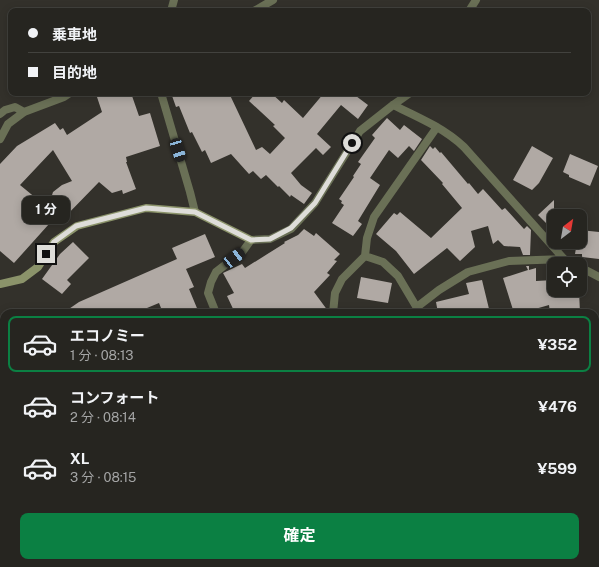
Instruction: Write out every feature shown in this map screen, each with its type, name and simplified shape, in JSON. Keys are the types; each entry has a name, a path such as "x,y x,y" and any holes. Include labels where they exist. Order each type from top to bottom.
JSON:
{"street":[{"path":"259,8 273,0"},
{"path":"0,139 8,124 24,112 64,96"},
{"path":"162,96 195,212"},
{"path":"0,284 22,279 38,267 54,242 76,226 146,208 195,212 251,240 270,239 291,228 315,203 360,132 406,96"},
{"path":"393,105 437,127 455,138 464,146 562,257"},
{"path":"0,114 5,110 16,107 24,112"},
{"path":"334,309 336,293 342,280 365,256 367,238 374,218 437,127"},
{"path":"214,309 208,293 216,272 242,251 251,240"},
{"path":"365,256 383,262 398,276 417,309"},
{"path":"419,309 439,290 468,272 509,261 547,260"},
{"path":"587,271 599,277"}],"building":[{"path":"132,96 139,116 150,113 160,146 126,157 126,162 136,189 123,194 122,190 112,193 99,182 62,220 49,224 14,263 0,251 0,164 17,146 55,123 60,130 63,128 67,135 102,112 97,97","holes":["53,150 72,181 62,185 53,192 48,208 20,185"]},
{"path":"172,96 230,96 256,150 262,147 270,154 285,138 273,126 275,125 249,101 253,96 274,96 282,103 284,100 303,118 321,96 356,96 368,105 358,119 341,105 317,134 331,147 323,155 316,148 291,173 301,185 312,193 304,204 291,195 290,197 266,175 261,179 253,171 249,174 231,154 211,163 205,150 202,152 192,132 190,133 179,106 176,107"},
{"path":"387,118 400,130 404,125 422,139 414,151 409,146 398,158 389,150 370,178 380,185 358,221 362,224 353,236 332,223 344,205 339,199 361,164 358,162 375,138 372,135"},
{"path":"430,146 433,149 435,147 440,153 441,152 478,194 483,189 502,210 505,208 524,229 527,226 531,230 530,255 523,255 520,247 504,246 498,240 493,244 488,226 471,231 475,247 460,261 447,248 414,274 396,251 376,234 394,213 397,215 400,212 431,238 462,208 442,184 443,183 421,160"},
{"path":"532,146 553,158 539,183 532,190 513,180"},
{"path":"570,154 598,166 590,186 569,177 569,175 563,172"},
{"path":"554,200 554,209 547,209 547,224 538,215"},
{"path":"304,229 314,236 316,233 340,254 334,260 337,261 327,273 330,275 314,292 327,309 233,309 227,296 234,293 223,273 242,264 245,268 285,243 284,242 298,235"},
{"path":"587,231 599,232 599,259 582,257 582,254 575,254 576,249 587,249"},
{"path":"205,234 215,257 186,269 194,287 189,289 197,309 161,309 159,303 145,309 69,309 79,302 177,259 172,248"},
{"path":"73,242 89,258 67,280 71,284 62,294 42,279 60,254"},
{"path":"526,266 529,266 529,270 536,268 536,281 547,280 547,297 579,297 580,309 550,309 549,305 535,309 513,309 503,278 528,270"},
{"path":"361,277 392,283 388,303 357,298"},
{"path":"482,280 489,309 437,309 436,302 469,294 466,283"}],"route":[{"path":"46,254 54,242 76,226 146,208 195,212 251,240 270,239 291,228 315,203 352,143"}]}
